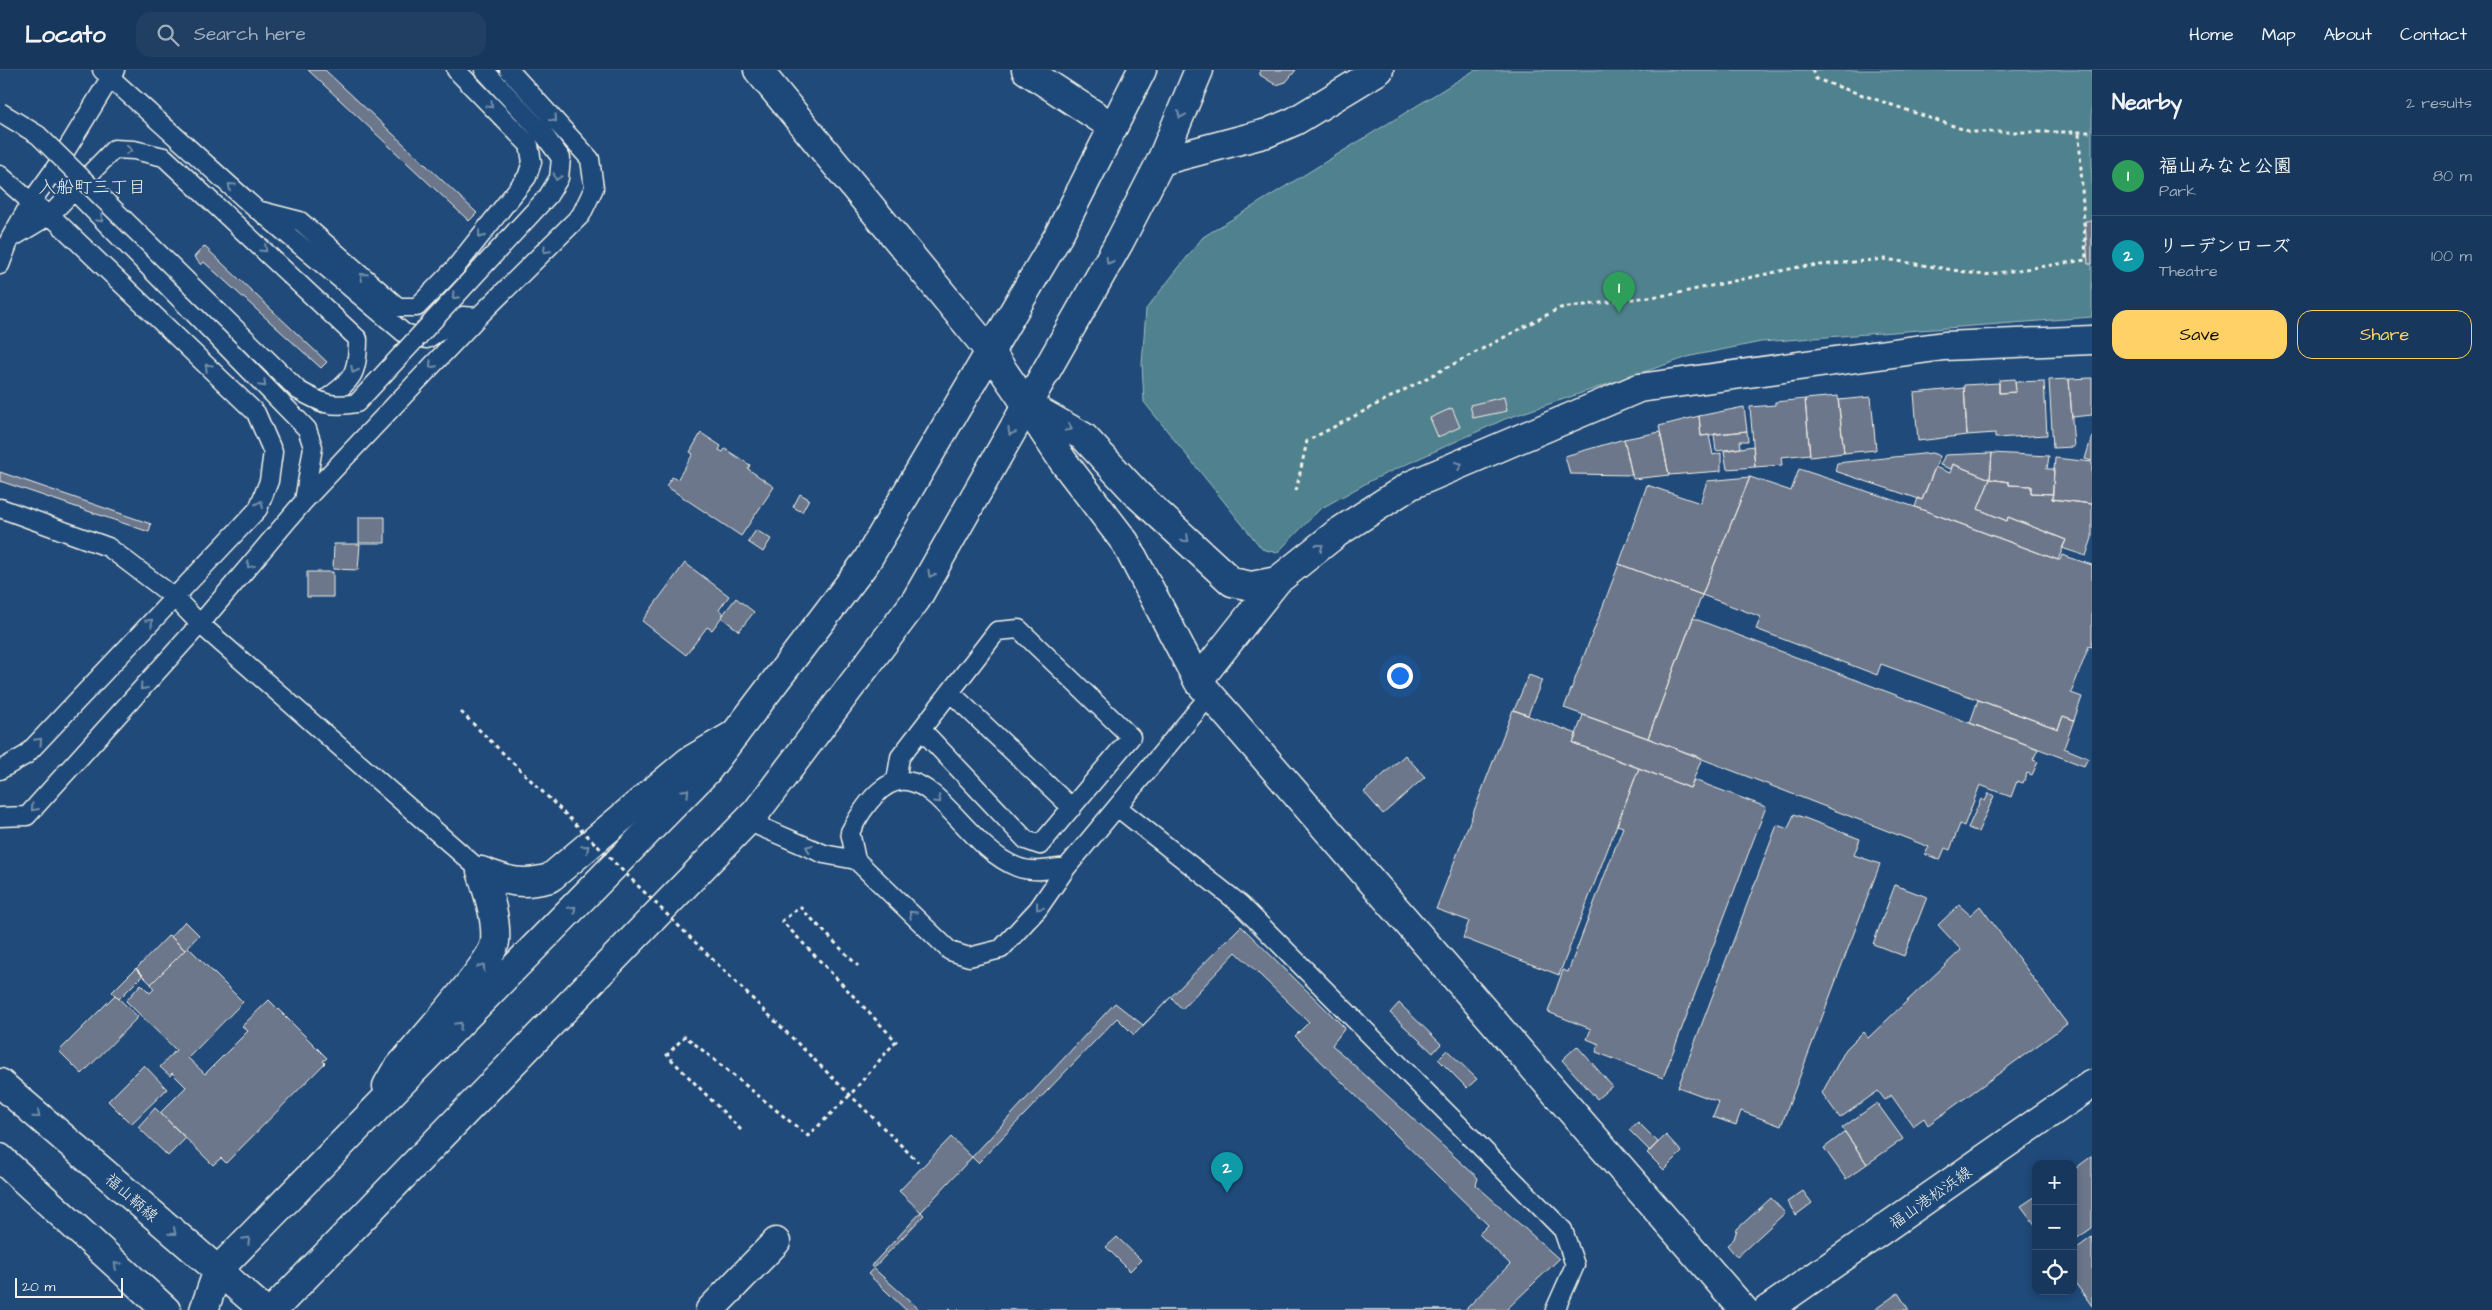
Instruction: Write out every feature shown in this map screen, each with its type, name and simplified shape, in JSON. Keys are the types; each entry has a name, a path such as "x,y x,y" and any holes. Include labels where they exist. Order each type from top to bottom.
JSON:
{"street":[{"path":"758,70 991,353 1063,462 1125,542 1204,688 1744,1310"},
{"path":"1026,70 1113,128"},
{"path":"204,1310 218,1270 706,772 866,562 991,353 1058,236 1142,70"},
{"path":"273,1310 748,821 916,600 1120,240 1161,161 1199,70"},
{"path":"1161,161 1267,133 1295,121 1378,70"},
{"path":"1204,688 1276,580 1337,533 1411,485 1639,388 1944,346 2092,340"},
{"path":"1026,404 1084,437 1138,495 1232,582 1251,586 1276,580"},
{"path":"481,871 508,882 530,884 550,878 689,761 735,734"},
{"path":"368,1117 395,1072 482,968 495,944 492,906 481,871"},
{"name":"福山鞆線","path":"0,1083 264,1310"},
{"name":"福山港松浜線","path":"1767,1310 2092,1084"},
{"path":"0,1158 166,1310"},
{"path":"710,1310 776,1242"}],"lane":[{"path":"257,210 300,221 398,307 417,306 456,268 527,177 532,162 529,145 456,70"},
{"path":"0,112 38,135 298,390 321,403 338,406 357,403 548,196 558,178 560,158 544,135 484,70"},
{"path":"0,817 27,816 200,624 304,501 478,317 581,215 594,188 590,159 509,70"},
{"path":"0,265 10,239 31,202 54,170 109,73 257,210 404,333 427,339 463,316 478,317"},
{"path":"10,239 50,215 114,150 134,150 164,157 358,339 358,363 348,381 321,403"},
{"path":"54,170 72,191 308,429 313,447 304,501"},
{"path":"0,175 31,202 50,215 256,413 273,452 269,481 258,509 26,755 0,770"},
{"path":"0,508 108,547 174,597 200,624 481,871"},
{"path":"896,781 900,757 997,631 1019,629 1132,737 1040,845 1026,840 922,730"},
{"path":"1067,867 1041,870 1018,867 995,853 925,788 910,780 896,781 882,788 862,810 850,832 856,860 950,952 968,957 1001,949 1038,908 1067,867 1117,807 1204,688"},
{"path":"951,693 1072,808"},
{"path":"1117,807 1240,904 1563,1230 1575,1264 1555,1310"},
{"path":"748,821 824,854 856,860"}],"path":[{"path":"1630,70 1640,70"},
{"path":"1812,70 1816,79 1971,132 2092,132"},
{"path":"1296,491 1307,442 1560,308 1674,294 1799,267 1828,264 1884,259 1984,275 2086,260 2079,133"},
{"path":"461,712 918,1162"},
{"path":"741,1130 667,1056 685,1036 808,1136 850,1095 896,1041 782,921 800,907 858,966"}],"green space":[{"path":"1475,70 2092,70 2092,317 1761,342 1691,356 1505,419 1372,480 1320,509 1277,553 1262,549 1144,402 1142,364 1146,309 1203,237"}],"building":[{"path":"308,70 325,70 477,213 469,221"},
{"path":"1260,70 1296,70 1286,82 1276,85 1260,75"},
{"path":"2085,221 2092,221 2092,264 2088,264"},
{"path":"204,246 327,362 321,368 204,262 201,265 194,257"},
{"path":"2092,378 2092,415 2072,417 2069,379"},
{"path":"2015,379 2016,392 1999,393 1999,380"},
{"path":"2069,379 2074,447 2053,448 2049,380"},
{"path":"2044,381 2047,435 1995,438 1995,433 1967,435 1964,385 1999,383 1999,393 2016,392 2015,382"},
{"path":"1964,388 1967,435 1918,441 1914,393"},
{"path":"1838,396 1844,453 1810,457 1805,399"},
{"path":"1504,397 1507,411 1473,418 1470,405"},
{"path":"1871,397 1876,450 1844,453 1838,400"},
{"path":"1805,399 1810,454 1781,457 1782,465 1755,467 1750,407 1775,405 1775,402"},
{"path":"1744,407 1747,431 1701,436 1699,416"},
{"path":"1452,408 1460,427 1438,437 1430,418"},
{"path":"1699,416 1701,436 1709,435 1713,455 1721,453 1721,471 1669,475 1659,426"},
{"path":"1747,431 1748,441 1740,441 1741,448 1716,451 1714,434"},
{"path":"1660,432 1669,475 1633,479 1624,439"},
{"path":"701,433 721,446 719,450 723,452 725,449 750,465 748,469 774,487 741,536 666,486 672,477 677,480 693,454 690,452"},
{"path":"2092,436 2092,461 2085,459"},
{"path":"1624,439 1632,475 1570,474 1565,456"},
{"path":"1753,446 1755,467 1727,469 1724,451"},
{"path":"1932,453 1940,456 1922,500 1835,471 1837,463"},
{"path":"1992,453 1990,479 1953,464 1951,469 1940,465 1945,455"},
{"path":"1992,453 2049,456 2047,469 2054,469 2053,494 2031,493 2031,486 2009,485 2009,482 1990,479"},
{"path":"2055,458 2092,462 2092,504 2052,499"},
{"path":"1953,464 1990,479 1978,509 2007,521 2008,517 2066,540 2058,560 1915,507 1918,498 1922,500 1935,467 1950,473"},
{"path":"1799,469 1915,507 2058,560 2060,560 2062,555 2092,565 2092,647 2089,646 2071,693 2082,697 2074,720 2063,716 2058,729 1881,664 1877,675 1756,629 1761,617 1702,595 1750,477 1791,491"},
{"path":"0,472 151,524 149,532 0,481"},
{"path":"1750,477 1702,595 1619,564 1647,485 1700,503 1707,481"},
{"path":"1990,479 2009,482 2009,485 2031,486 2031,493 2053,494 2052,499 2092,504 2092,538 2086,556 2062,548 2066,540 2008,517 2007,521 1978,509"},
{"path":"800,494 809,499 802,512 793,507"},
{"path":"359,517 385,517 385,543 359,543"},
{"path":"756,530 771,539 763,552 748,542"},
{"path":"334,544 360,544 358,570 333,569"},
{"path":"685,563 729,596 719,610 724,614 712,630 707,627 686,655 642,621"},
{"path":"1619,564 1702,595 1648,738 1564,708"},
{"path":"307,572 333,572 333,597 307,597"},
{"path":"736,598 754,612 739,631 721,617"},
{"path":"1693,618 2038,749 2033,760 2038,762 2032,775 2027,773 2023,783 2017,781 2011,797 1980,785 1964,826 1960,824 1950,850 1945,848 1940,860 1925,854 1929,847 1648,738"},
{"path":"1529,675 1542,680 1528,715 1514,710"},
{"path":"1978,700 2058,729 2063,716 2074,720 2064,748 2088,758 2084,766 1970,723"},
{"path":"1513,710 1577,734 1573,743 1639,768 1559,975 1463,938 1469,921 1436,909"},
{"path":"1583,715 1702,758 1690,788 1573,743"},
{"path":"1405,755 1425,777 1383,814 1364,792"},
{"path":"1639,768 1690,788 1694,780 1766,807 1663,1078 1596,1052 1599,1044 1587,1039 1591,1029 1548,1012 1563,970 1568,972 1623,827 1617,825"},
{"path":"1989,793 1994,796 1978,832 1968,828 1981,799 1985,801"},
{"path":"1794,814 1860,839 1854,855 1880,864 1781,1126 1741,1111 1736,1125 1713,1117 1719,1102 1678,1087 1777,825 1788,829"},
{"path":"1895,885 1927,897 1904,956 1873,944"},
{"path":"1959,905 1970,915 1980,906 2067,1024 1928,1125 1924,1118 1913,1126 1891,1095 1885,1100 1878,1091 1840,1118 1822,1093 1846,1049 1863,1032 1868,1038 1961,950 1938,925"},
{"path":"185,921 199,935 185,950 171,937"},
{"path":"1241,926 1345,1028 1332,1045 1478,1178 1476,1185 1559,1259 1506,1310 920,1310 871,1266 1115,1003 1143,1025"},
{"path":"169,935 185,950 151,984 136,969"},
{"path":"188,947 243,1002 188,1058 205,1074 248,1031 242,1026 269,1000 327,1058 323,1061 325,1063 226,1163 221,1158 213,1165 160,1113 186,1087 172,1073 170,1076 160,1067 176,1050 126,1001 141,984 150,993 154,989 151,984"},
{"path":"1236,952 1309,1022 1295,1036 1488,1225 1479,1234 1510,1264 1465,1310 952,1310 950,1308 948,1310 906,1310 868,1274 924,1215 899,1191 951,1137 978,1163 1117,1018 1134,1035 1171,997 1182,1009","holes":["1117,1237 1141,1260 1130,1271 1106,1247"]},
{"path":"136,968 143,975 119,999 112,992"},
{"path":"115,995 138,1017 82,1074 59,1051"},
{"path":"1399,1003 1441,1044 1433,1053 1390,1013"},
{"path":"1577,1046 1612,1086 1597,1099 1562,1060"},
{"path":"1447,1050 1477,1079 1467,1088 1438,1059"},
{"path":"144,1065 167,1089 131,1124 108,1101"},
{"path":"1877,1103 1903,1139 1867,1164 1842,1128"},
{"path":"155,1108 186,1138 168,1156 138,1127"},
{"path":"1638,1122 1658,1142 1650,1151 1629,1130"},
{"path":"1845,1132 1867,1164 1846,1179 1824,1148"},
{"path":"1666,1135 1682,1152 1664,1170 1647,1153"},
{"path":"2092,1156 2092,1228 2077,1238 2077,1205 2077,1167"},
{"path":"1803,1191 1812,1203 1796,1215 1787,1202"},
{"path":"1771,1198 1785,1213 1737,1257 1727,1245 1734,1239 1737,1229"},
{"path":"2032,1199 2032,1221 2021,1206"},
{"path":"2092,1237 2092,1306 2077,1285 2077,1248"},
{"path":"1898,1293 1909,1310 1874,1310"}],"place":[{"name":"福山みなと公園","path":"1619,313"},
{"name":"リーデンローズ","path":"1227,1193"}],"district":[{"name":"入船町三丁目","path":"92,187"}]}
